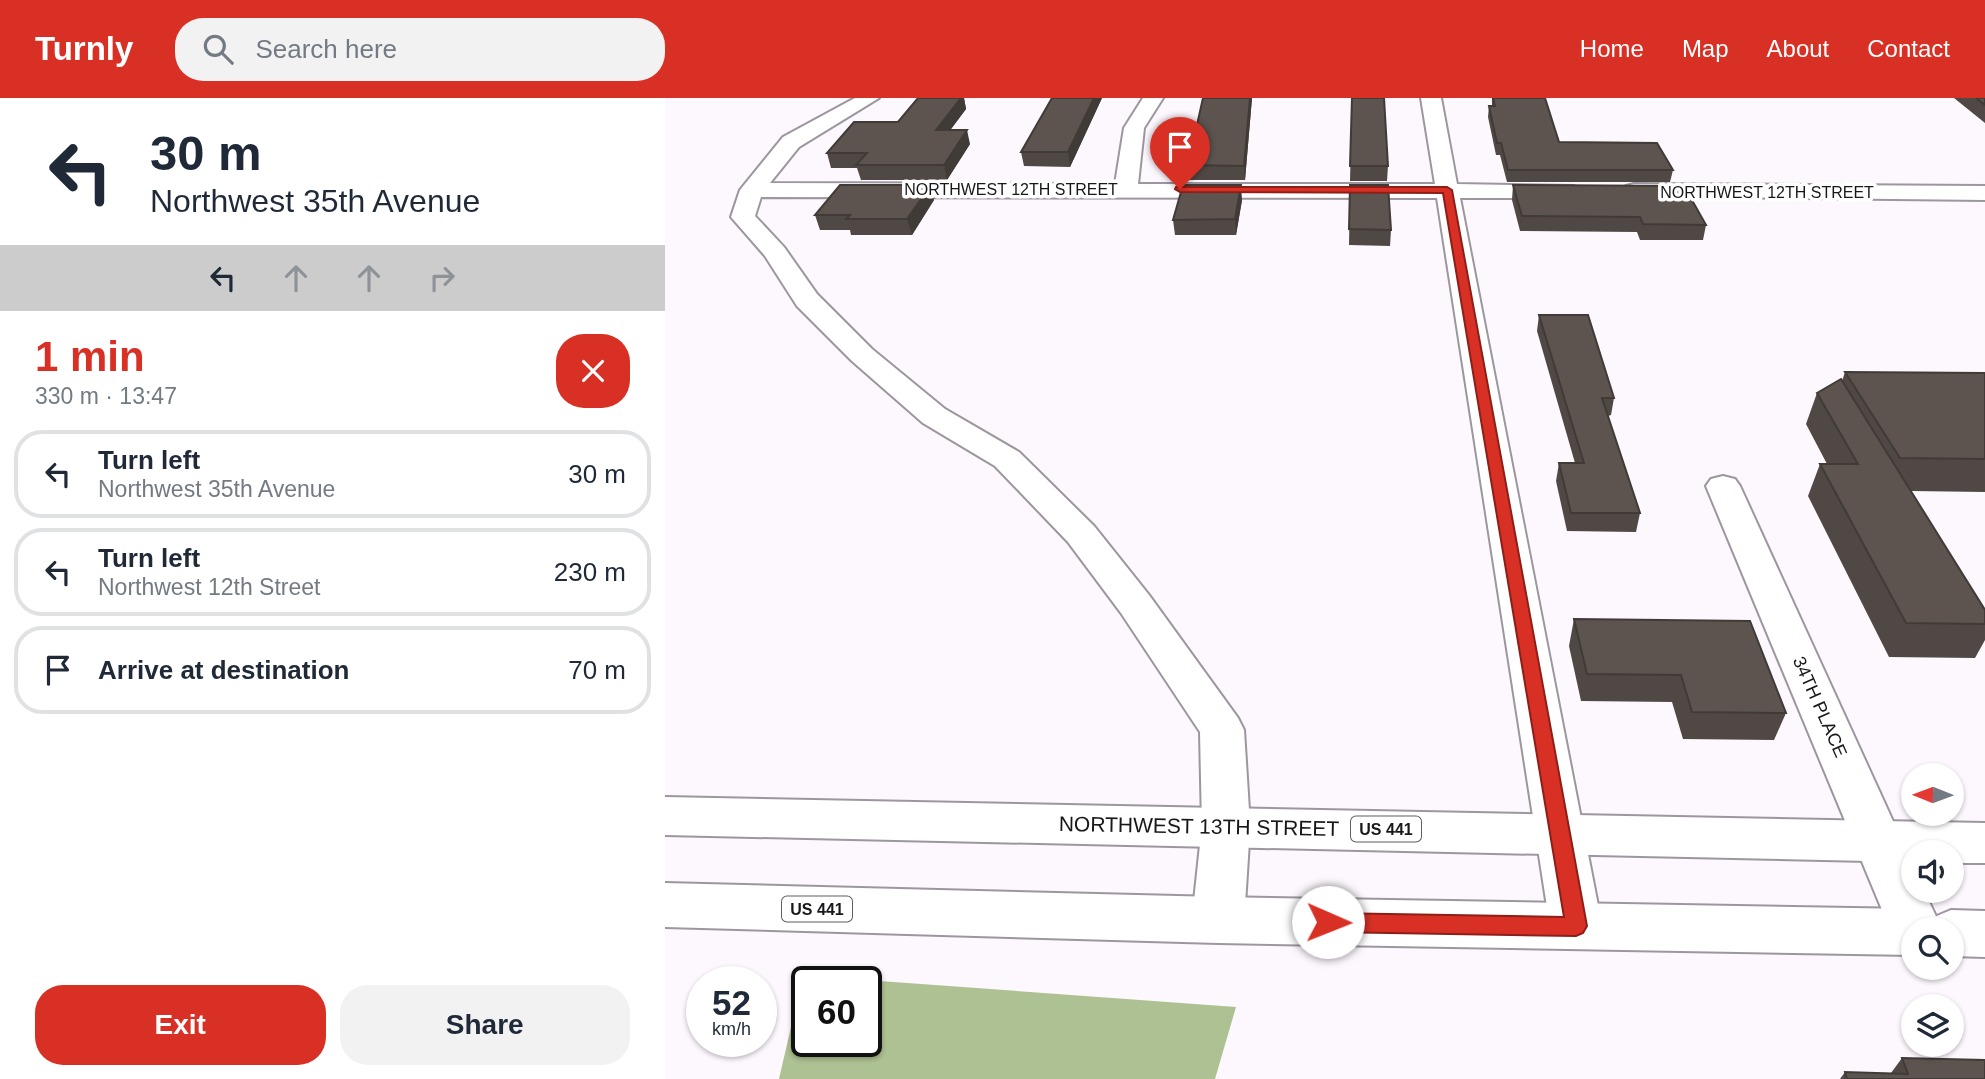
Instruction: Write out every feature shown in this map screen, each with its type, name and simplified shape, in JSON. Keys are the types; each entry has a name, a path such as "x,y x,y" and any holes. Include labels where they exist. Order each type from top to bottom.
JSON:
{"street":[{"path":"869,98 791,142 752,190 743,217 775,252 807,300 862,355 934,416 1007,459 1081,534 1135,604 1222,730 1226,826 1218,920"},
{"path":"1126,189 1134,128 1153,98"},
{"path":"1430,98 1576,926"},
{"name":"NORTHWEST 12TH STREET","path":"752,190 1585,191"},
{"name":"NORTHWEST 12TH STREET","path":"1613,191 1985,193"},
{"name":"34TH PLACE","path":"1723,485 1879,840 1909,917"},
{"name":"NORTHWEST 13TH STREET","path":"665,816 1985,843"},
{"name":"US 441","path":"665,905 1218,920 1901,931"},
{"path":"1964,933 1985,934"}],"green space":[{"path":"882,981 1236,1007 1215,1079 779,1079 791,1027 791,1057 882,1057"}],"building":[{"path":"918,98 961,98 936,130 967,130 944,165 856,165 867,153 827,153 854,122 898,122"},
{"path":"1052,98 1094,98 1068,152 1021,152"},
{"path":"1203,98 1250,98 1244,166 1188,165"},
{"path":"1352,98 1384,98 1388,166 1350,166"},
{"path":"1493,98 1545,98 1559,142 1657,143 1673,170 1508,170 1501,143 1497,143 1489,106 1495,106"},
{"path":"1976,98 1985,98 1985,105"},
{"path":"840,185 931,185 907,219 846,219 850,215 815,215"},
{"path":"1183,185 1241,185 1235,219 1173,220"},
{"path":"1350,185 1388,185 1391,230 1349,229"},
{"path":"1513,185 1684,186 1706,225 1643,224 1640,217 1522,216"},
{"path":"1539,315 1588,315 1614,398 1602,398 1640,513 1571,513 1559,463 1584,463"},
{"path":"1845,372 1985,373 1985,459 1900,458"},
{"path":"1841,379 1985,610 1985,624 1906,623 1820,464 1858,464 1817,393"},
{"path":"1574,619 1750,621 1786,713 1692,712 1681,675 1587,674"},
{"path":"1902,1058 1985,1060 1985,1079 1847,1079 1845,1072 1908,1074"}],"route":[{"path":"1180,189 1447,190 1576,926 1328,922"}]}
